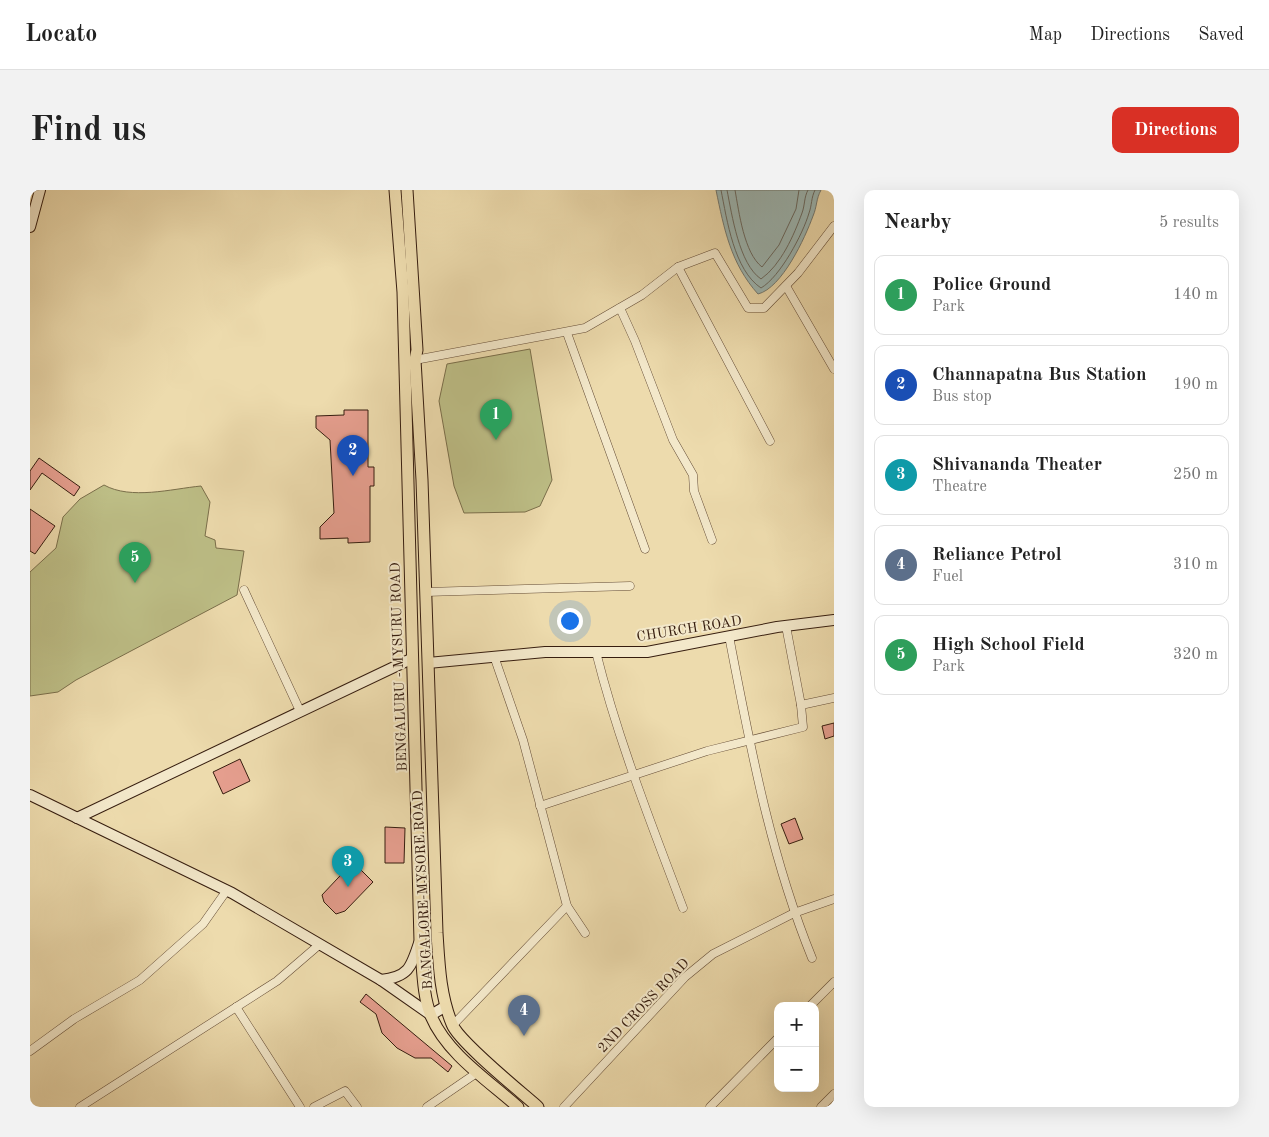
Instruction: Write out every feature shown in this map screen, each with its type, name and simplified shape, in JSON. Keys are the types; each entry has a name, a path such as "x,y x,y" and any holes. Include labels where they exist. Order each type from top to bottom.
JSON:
{"main road":[{"name":"BENGALURU - MYSURU ROAD","path":"395,190 404,292 420,941 431,1016 438,1029 478,1072 518,1107"},
{"path":"408,190 416,341 415,360 418,387 428,663"},
{"name":"BANGALORE-MYSORE ROAD","path":"428,663 437,933 440,978 446,1006 452,1026 474,1050 538,1107"}],"street":[{"path":"30,227 40,190"},
{"path":"415,360 567,333 590,325 620,308 678,268 715,253 748,308 764,308 786,286 833,231"},
{"path":"678,268 770,441"},
{"path":"786,286 834,369"},
{"path":"620,308 636,341 673,440 693,475 694,491 712,540"},
{"path":"567,333 645,549"},
{"path":"406,388 418,387"},
{"path":"410,555 424,554"},
{"path":"426,592 630,586"},
{"path":"244,590 300,711"},
{"name":"CHURCH ROAD","path":"428,663 545,652 647,652 786,626 834,620"},
{"path":"540,806 632,774 749,739 803,727 801,705 786,626"},
{"path":"730,636 749,739 771,834 794,913 812,958"},
{"path":"596,652 615,724 683,908"},
{"path":"494,656 523,740 567,906 585,933"},
{"path":"77,818 413,658"},
{"path":"801,705 834,698"},
{"path":"30,795 227,890 381,980 431,1016 446,1006"},
{"path":"30,1051 74,1019 140,980 203,924 227,890"},
{"name":"2ND CROSS ROAD","path":"564,1107 685,977 713,954 794,913 834,899"},
{"path":"438,1029 452,1026 567,906"},
{"path":"381,980 398,978 406,971 412,964 420,941"},
{"path":"80,1107 277,981 320,944"},
{"path":"814,1002 834,982"},
{"path":"236,1007 300,1107"},
{"path":"710,1107 774,1042"},
{"path":"428,1107 478,1072"},
{"path":"314,1107 345,1091 357,1107"},
{"path":"821,1107 834,1094"}],"green space":[{"path":"530,349 552,480 540,506 525,512 464,513 454,486 439,401 447,364"},
{"path":"104,485 126,492 139,493 201,486 210,502 205,536 215,540 216,548 244,551 237,595 76,680 58,692 30,696 30,572 56,548 63,517 80,499"}],"water":[{"path":"716,190 821,190 814,213 792,261 776,282 767,290 758,294 741,271 730,245"}],"building":[{"path":"344,410 368,410 368,467 374,467 374,486 370,486 370,542 348,543 348,538 320,539 320,527 334,513 330,440 316,428 316,416 344,415"},
{"path":"39,458 80,487 74,496 42,473 30,490 30,471"},
{"path":"30,509 55,526 35,554 30,551"},
{"path":"834,723 834,736 825,739 822,726"},
{"path":"240,759 250,781 223,794 213,772"},
{"path":"795,818 803,839 789,844 781,824"},
{"path":"385,827 405,828 404,863 385,863"},
{"path":"353,862 373,882 345,911 336,914 324,902 322,895"},
{"path":"366,994 452,1066 448,1072 431,1058 415,1058 397,1048 382,1033 376,1014 360,1002"}],"place":[{"name":"Police Ground","path":"496,440"},
{"name":"Channapatna Bus Station","path":"353,476"},
{"name":"High School Field","path":"135,583"},
{"name":"Shivananda Theater","path":"348,887"},
{"name":"Reliance Petrol","path":"524,1036"}]}
